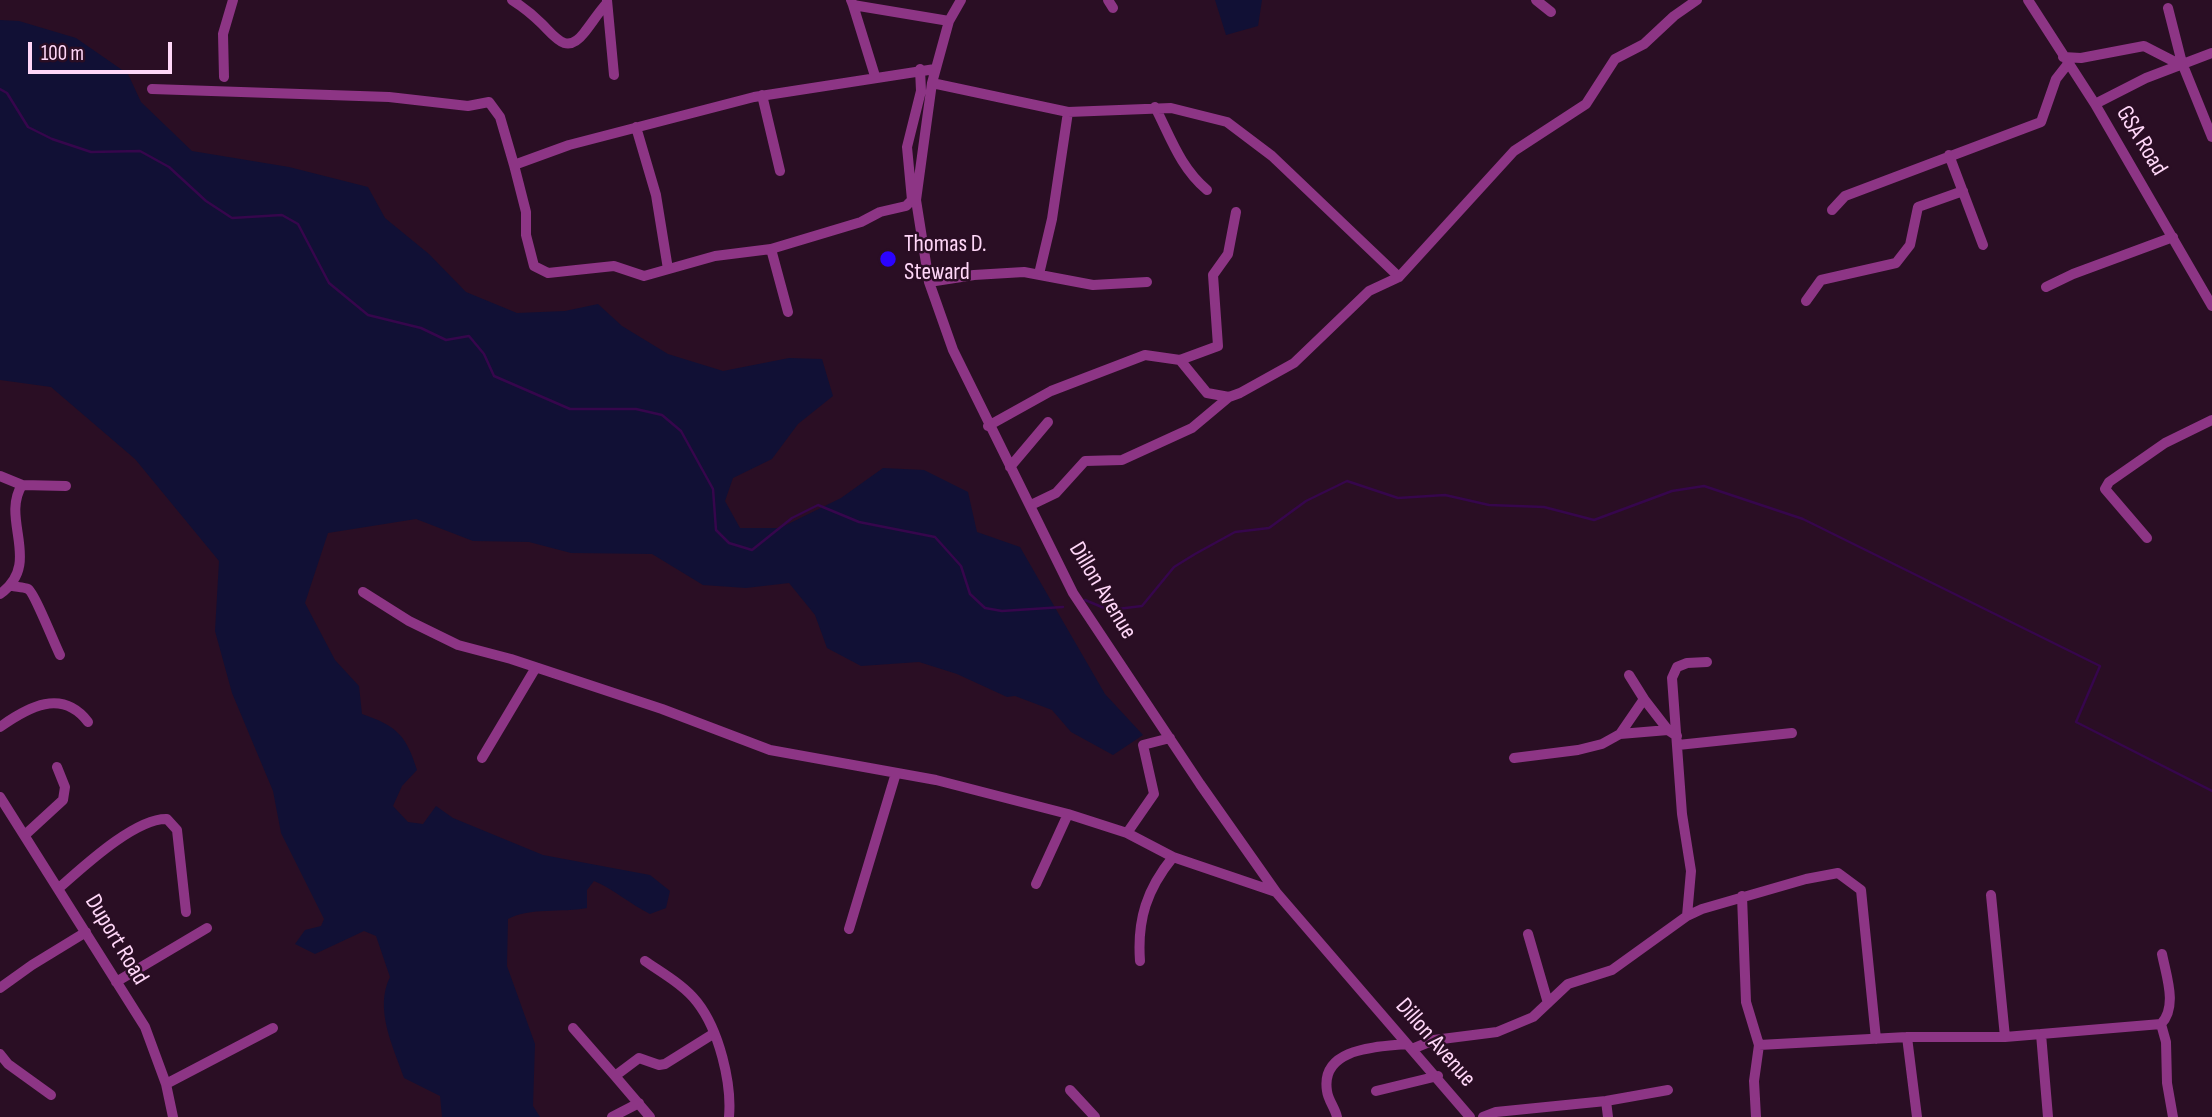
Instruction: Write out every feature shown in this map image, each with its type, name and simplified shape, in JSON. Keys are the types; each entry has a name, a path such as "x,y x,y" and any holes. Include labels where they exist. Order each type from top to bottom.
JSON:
{"street":[{"path":"225,77 223,34 233,0"},
{"path":"512,0 543,25 557,42 564,44 571,44 583,34 607,2"},
{"name":"Dillon Avenue","path":"961,0 949,21 932,82 916,200 929,282 953,350 988,426 1031,505 1073,593 1170,738 1276,892 1438,1076 1470,1117"},
{"path":"1536,0 1551,12"},
{"path":"1031,505 1056,493 1085,461 1122,460 1192,428 1229,397 1240,394 1294,363 1369,291 1399,277 1514,150 1586,104 1615,59 1644,44 1674,16 1697,0"},
{"name":"GSA Road","path":"2028,0 2095,104 2212,306"},
{"path":"607,2 614,75"},
{"path":"875,76 852,3 949,21"},
{"path":"2168,8 2180,63 2212,137"},
{"path":"1832,210 1845,196 2041,122 2065,61 2144,46 2180,63"},
{"path":"2095,104 2180,63 2212,53"},
{"path":"152,89 389,97 468,106 489,103 500,117 514,165 526,212 526,235 534,266 539,270 563,274 614,266 644,276 715,257 771,249 861,222 880,212 906,206 912,200 907,147 921,91 920,69"},
{"path":"514,165 569,145 762,95 920,69 935,69"},
{"path":"932,82 1068,112 1096,114 1155,107 1191,111 1227,121 1251,137 1399,277"},
{"path":"762,95 780,170"},
{"path":"1155,107 1176,155 1190,175 1207,190"},
{"path":"1039,274 1052,219 1068,112"},
{"path":"636,127 656,195 668,269"},
{"path":"1949,155 1983,245"},
{"path":"1806,301 1821,280 1896,263 1910,246 1918,207 1963,191"},
{"path":"988,426 1051,391 1144,355 1180,360 1218,346 1213,275 1227,254 1236,212"},
{"path":"2046,288 2073,274 2173,237"},
{"path":"771,249 788,312"},
{"path":"929,282 974,275 1039,274 1093,285 1147,282"},
{"path":"1180,360 1207,393 1229,397"},
{"path":"2147,538 2105,489 2109,482 2165,443 2212,420"},
{"path":"1010,467 1048,422"},
{"path":"0,465 4,478 22,485 65,486"},
{"path":"0,594 12,586 17,577 20,551 14,496 22,485"},
{"path":"12,586 27,588 36,596 38,609 60,655"},
{"path":"363,592 409,621 458,645 511,659 534,669 683,717 769,750 895,773 1068,814 1127,833 1173,857 1276,892"},
{"path":"1687,916 1691,871 1674,737 1673,672 1686,663 1707,662"},
{"path":"482,758 534,669"},
{"path":"1629,675 1674,737"},
{"path":"1620,734 1644,699"},
{"path":"0,727 30,708 44,704 62,704 78,709 88,722"},
{"path":"1514,758 1578,750 1620,734 1674,737 1792,733"},
{"path":"1127,833 1154,794 1143,745 1170,738"},
{"path":"26,834 63,800 65,787 57,767"},
{"path":"849,929 895,773"},
{"name":"Duport Road","path":"0,797 26,834 145,1027 166,1084 173,1117"},
{"path":"1036,884 1068,814"},
{"path":"59,888 141,827 167,819 177,830 186,912"},
{"path":"1140,961 1140,918 1151,887 1173,857"},
{"path":"1337,1117 1327,1093 1327,1076 1332,1064 1359,1049 1410,1047 1434,1040 1478,1036 1516,1025 1534,1017 1567,984 1612,970 1687,916 1742,896 1821,875 1838,873 1861,890 1877,1039"},
{"path":"1991,895 2005,1037"},
{"path":"1742,896 1746,1002 1759,1045 1754,1081 1756,1117"},
{"path":"116,982 207,928"},
{"path":"0,988 86,932"},
{"path":"1528,934 1548,1003"},
{"path":"2161,1024 2168,1014 2170,1001 2162,954"},
{"path":"645,961 698,1002 713,1034 731,1086 729,1117"},
{"path":"1759,1045 1907,1037 2005,1037 2161,1024"},
{"path":"2161,1024 2166,1042 2167,1083 2173,1117"},
{"path":"166,1084 273,1028"},
{"path":"573,1028 650,1117"},
{"path":"615,1076 639,1058 659,1065 665,1064 713,1034"},
{"path":"2041,1034 2048,1117"},
{"path":"1907,1037 1916,1117"},
{"path":"0,1054 8,1064 51,1095"},
{"path":"1376,1091 1438,1076"},
{"path":"1070,1090 1095,1117"},
{"path":"1483,1117 1496,1112 1606,1101 1668,1090"},
{"path":"1606,1101 1608,1117"},
{"path":"612,1117 639,1103"}],"shaded area":[{"path":"1215,0 1262,0 1258,26 1226,35"},
{"path":"0,20 19,21 76,38 128,74 141,102 192,151 289,167 368,187 385,218 429,254 466,292 517,313 565,311 598,304 622,326 668,354 723,371 789,358 822,359 833,396 798,424 772,459 733,478 725,501 740,528 780,528 841,498 883,468 924,470 968,492 977,532 1020,547 1105,694 1143,735 1113,755 1071,732 1052,710 1015,696 1007,697 957,674 919,662 861,666 827,648 815,615 789,583 746,588 703,585 652,554 571,553 529,542 473,541 416,519 328,533 305,603 335,660 359,686 362,714 392,728 409,748 417,770 402,786 393,806 408,822 423,824 436,806 453,818 543,855 650,875 670,891 666,908 650,914 594,881 587,890 587,908 526,913 508,919 507,966 535,1044 533,1106 540,1117 442,1117 440,1096 404,1078 384,1015 390,977 376,936 364,931 315,954 295,944 305,930 321,926 324,919 281,833 273,791 232,693 215,631 219,561 135,459 51,387 0,380"}],"waterway":[{"path":"0,89 7,93 28,127 52,139 91,152 140,151 169,167 206,201 232,218 282,215 298,224 329,283 368,315 421,328 446,340 469,336 484,354 494,376 570,409 636,409 662,415 681,431 713,489 716,530 729,543 752,550 792,518 818,505 859,522 935,537 961,566 970,594 985,608 1002,611 1063,607"},
{"path":"1085,600 1109,610 1142,606 1174,567 1195,554 1235,532 1269,528 1306,501 1347,481 1398,498 1445,495 1489,505 1544,507 1594,520 1672,491 1704,486 1803,519 2100,666 2076,722 2212,791"}],"place":[{"name":"Thomas D. Steward","path":"888,259"}]}
